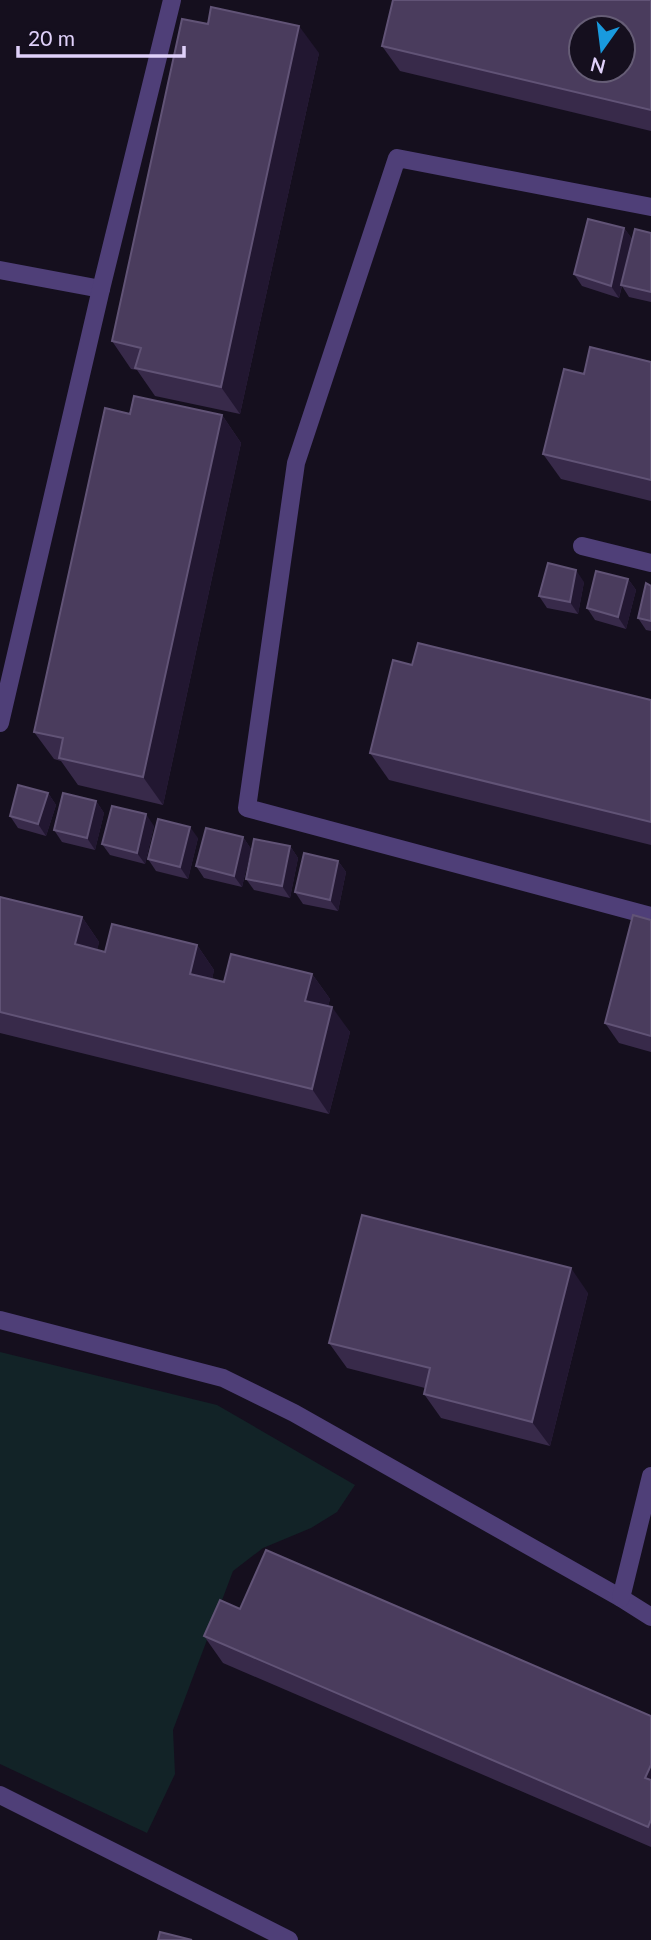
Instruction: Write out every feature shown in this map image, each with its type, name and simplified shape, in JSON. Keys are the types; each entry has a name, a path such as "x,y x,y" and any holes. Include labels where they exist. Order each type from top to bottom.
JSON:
{"street":[{"path":"0,723 4,690 172,0"},
{"path":"651,207 397,158 296,463 247,808 651,916"},
{"path":"0,270 101,289"},
{"path":"582,546 651,564"},
{"path":"0,1320 223,1378 294,1413 651,1617"},
{"path":"621,1598 651,1476"},
{"path":"0,1796 289,1940"}],"shaded area":[{"path":"0,1352 217,1405 355,1485 337,1512 311,1528 263,1548 233,1571 173,1730 175,1774 147,1833 0,1764"}],"building":[{"path":"393,0 651,0 651,110 382,46"},
{"path":"211,7 299,26 221,387 135,368 141,348 112,341 182,19 208,24"},
{"path":"588,219 624,228 611,286 574,274"},
{"path":"635,229 651,233 651,292 621,285"},
{"path":"590,347 651,362 651,480 543,454 564,369 584,374"},
{"path":"134,396 222,415 143,777 59,758 63,738 34,732 105,408 130,414"},
{"path":"548,563 576,570 570,602 539,596"},
{"path":"596,571 628,579 618,617 587,608"},
{"path":"646,583 651,586 651,621 638,618"},
{"path":"418,643 651,700 651,822 370,753 393,660 412,665"},
{"path":"18,785 48,793 38,824 10,816"},
{"path":"63,793 96,801 87,838 54,830"},
{"path":"112,806 146,814 137,853 102,844"},
{"path":"158,819 190,827 180,867 148,859"},
{"path":"206,828 243,837 234,876 196,866"},
{"path":"254,839 290,846 282,886 246,879"},
{"path":"304,853 338,861 330,900 295,892"},
{"path":"0,897 82,917 75,944 105,952 112,924 197,945 190,974 224,982 231,954 312,974 305,1001 332,1007 312,1089 0,1012"},
{"path":"633,915 651,920 651,1036 605,1023"},
{"path":"362,1215 571,1268 532,1422 424,1394 430,1368 329,1343"},
{"path":"266,1550 651,1716 651,1765 645,1778 651,1780 651,1820 648,1827 204,1636 220,1600 240,1609"},
{"path":"160,1932 192,1940 158,1940"}]}
